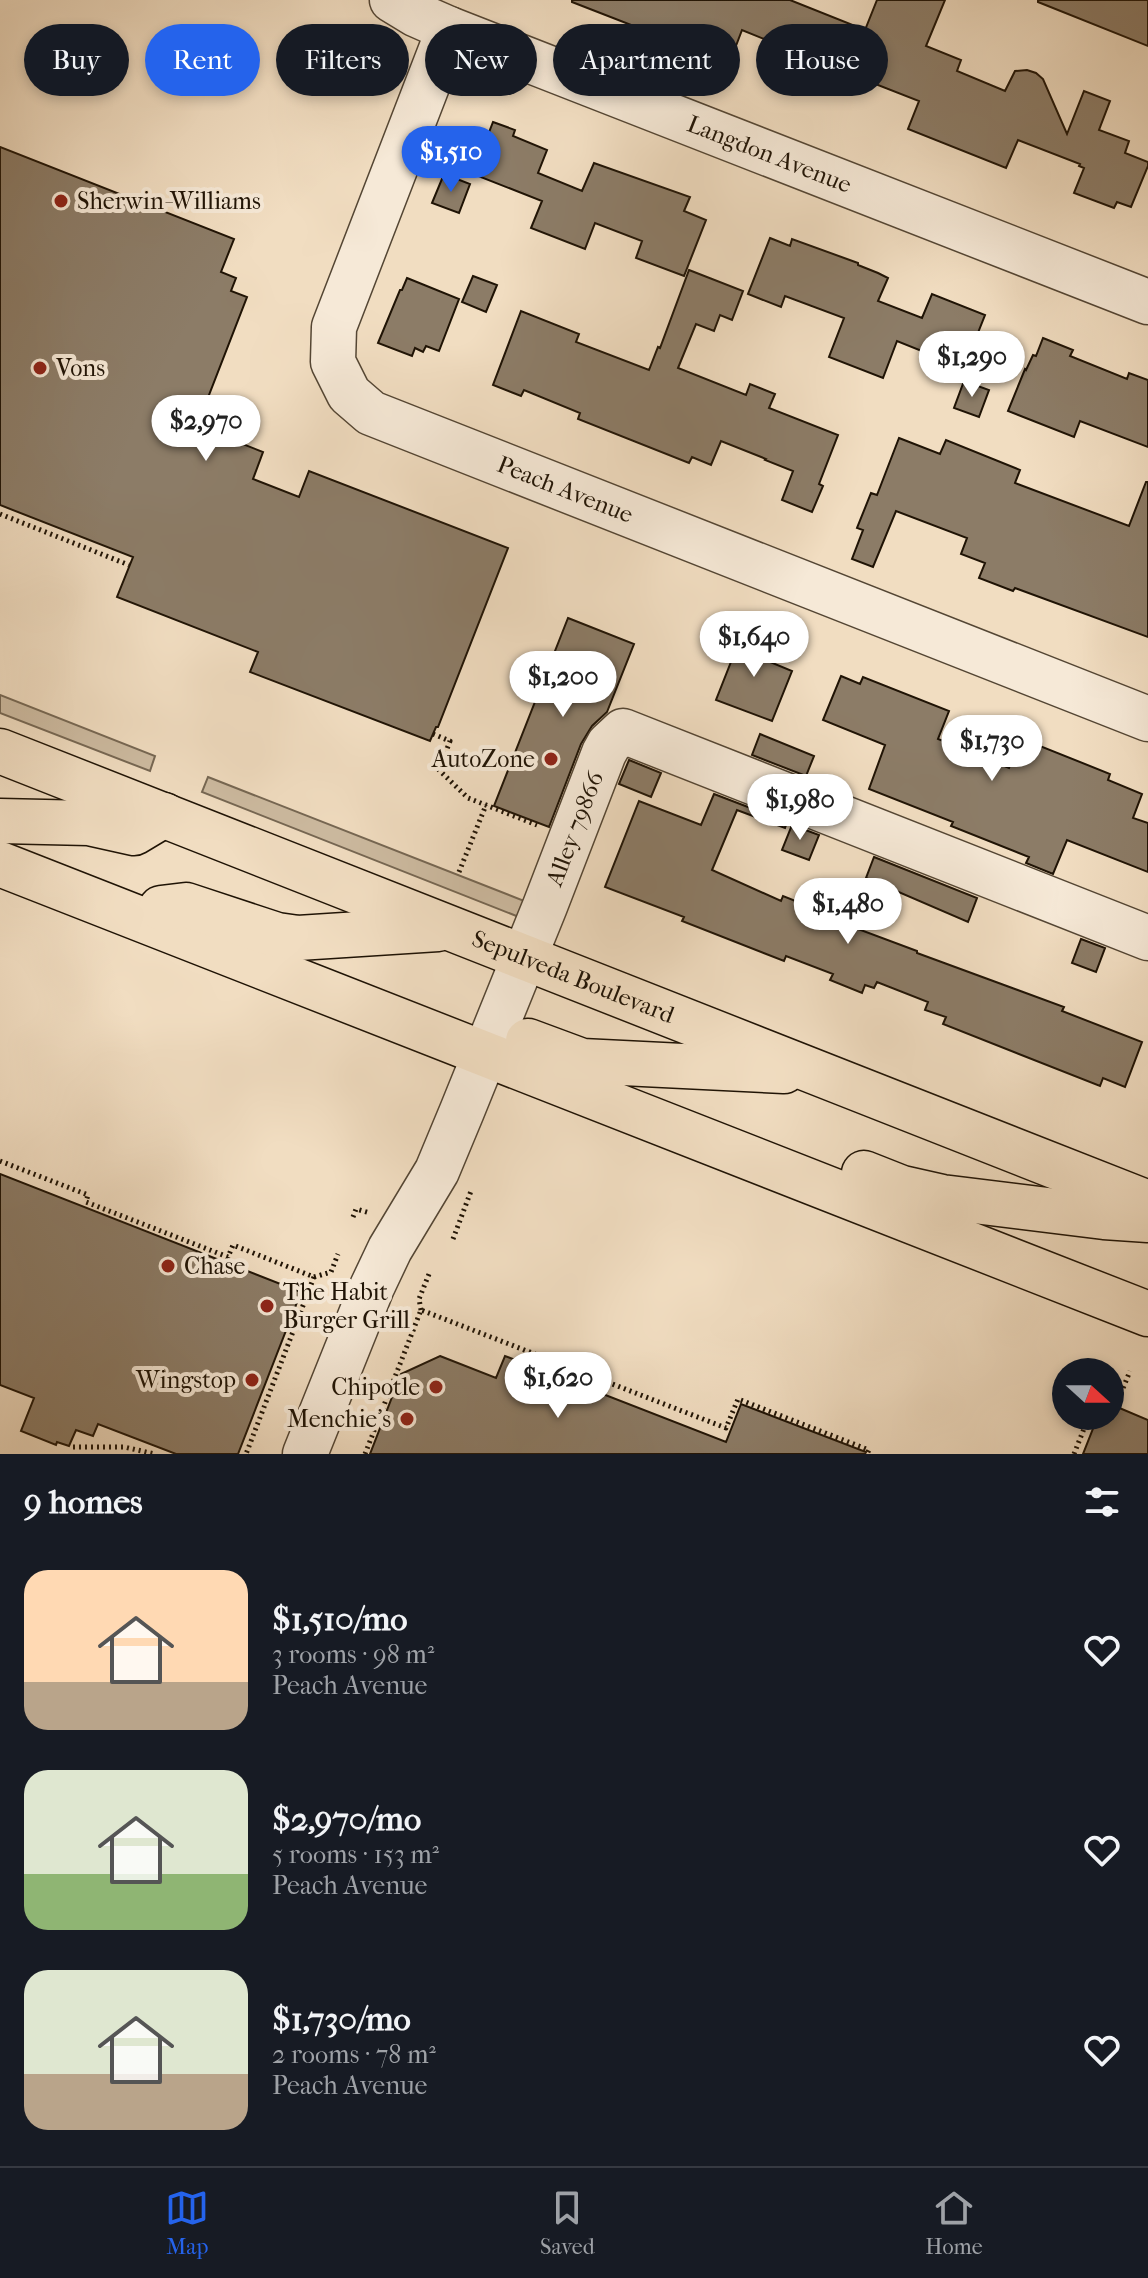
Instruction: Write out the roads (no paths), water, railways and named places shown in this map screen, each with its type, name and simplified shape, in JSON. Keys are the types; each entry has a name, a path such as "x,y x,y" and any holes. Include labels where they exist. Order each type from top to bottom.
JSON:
{"main road":[{"name":"Sepulveda Boulevard","path":"0,751 1148,1203"},
{"path":"0,821 89,823 134,833 164,815"},
{"path":"0,864 1148,1314"},
{"path":"127,913 186,905 277,935 298,938 451,928"},
{"path":"243,958 424,952 485,974 493,974 525,957"},
{"path":"486,1055 503,1042 523,1039 582,1061 818,1072"},
{"path":"781,1171 798,1158 814,1155 829,1158 902,1188 942,1197 1148,1220"},
{"path":"874,1207 1148,1239"}],"street":[{"name":"Langdon Avenue","path":"392,0 438,24"},
{"name":"Langdon Avenue","path":"537,63 1148,302"},
{"name":"Peach Avenue","path":"425,91 334,327 333,362 349,394 371,413 1148,719"},
{"name":"Alley 79866","path":"305,1454 372,1287 390,1249 437,1171 486,1055 604,753 623,731 1148,938"}],"place":[{"name":"Sherwin-Williams","path":"61,201"},
{"name":"Vons","path":"40,368"},
{"name":"AutoZone","path":"551,759"},
{"name":"Chase","path":"168,1266"},
{"name":"The Habit Burger Grill","path":"267,1306"},
{"name":"Wingstop","path":"252,1380"},
{"name":"Chipotle","path":"436,1387"},
{"name":"Menchie's","path":"407,1419"}]}
